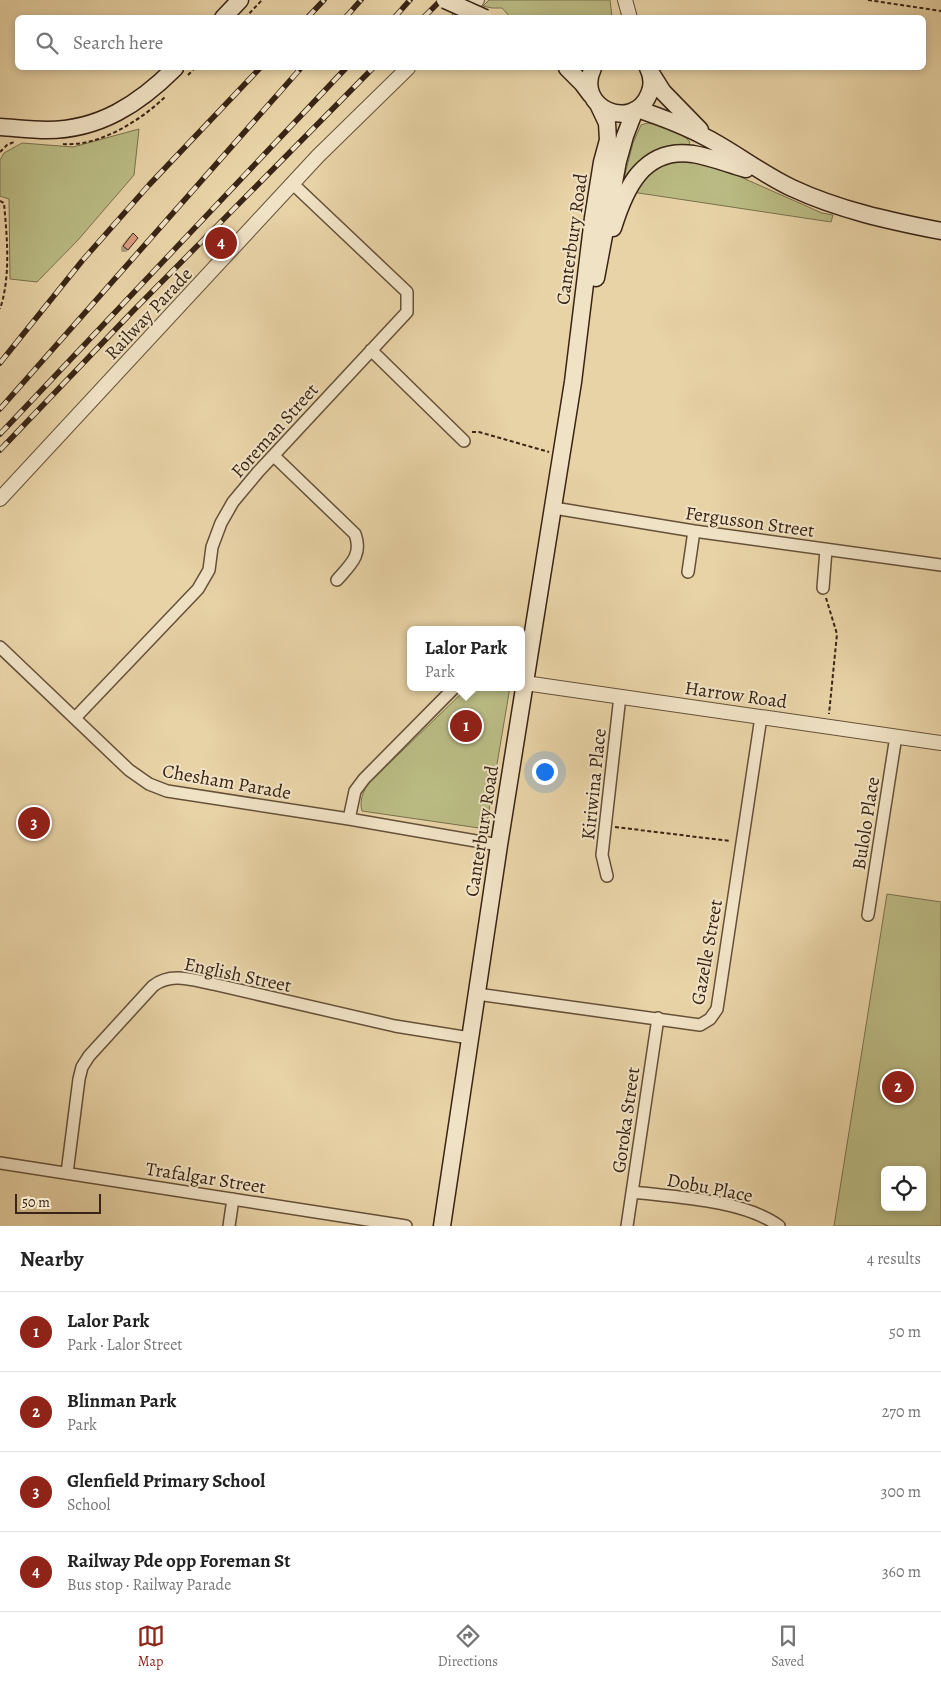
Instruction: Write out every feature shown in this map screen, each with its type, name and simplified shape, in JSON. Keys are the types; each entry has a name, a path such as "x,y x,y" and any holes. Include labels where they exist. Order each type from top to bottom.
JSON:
{"main road":[{"path":"226,15 240,0"},
{"path":"445,0 479,15"},
{"path":"0,131 0,125 48,130 73,128 98,121 134,104 173,70"},
{"path":"569,70 607,111 618,114 636,109 668,120 708,138 767,175 819,200 891,221 941,231"},
{"path":"592,70 589,80 595,100"},
{"name":"Canterbury Road","path":"573,382 593,293 618,161 636,109 647,99 651,90 652,81 649,70"},
{"path":"650,70 664,92 708,138"},
{"name":"Canterbury Road","path":"525,683 573,382 592,218 608,140 607,123 595,100"},
{"path":"593,293 626,192 638,174 650,164 673,155 691,154 708,157 767,175"},
{"name":"Canterbury Road","path":"442,1226 524,691"}],"street":[{"path":"462,15 477,0"},
{"name":"Railway Parade","path":"0,499 318,156 406,70"},
{"name":"Foreman Street","path":"75,718 198,589 209,570 212,547 221,523 233,502 407,312 407,292 293,184"},
{"path":"371,350 464,441"},
{"path":"274,456 355,534 358,543 357,556 337,580"},
{"name":"Fergusson Street","path":"554,508 694,531 941,564"},
{"path":"688,572 694,531"},
{"path":"823,588 826,550"},
{"name":"Chesham Parade","path":"0,647 129,770 149,784 167,792 349,818 499,845"},
{"name":"Harrow Road","path":"525,683 941,743"},
{"path":"349,818 355,790 451,691"},
{"name":"Kiriwina Place","path":"607,876 602,854 620,696"},
{"name":"Gazelle Street","path":"477,994 700,1025 710,1019 717,1009 761,717"},
{"name":"Bulolo Place","path":"868,915 896,736"},
{"name":"English Street","path":"67,1173 82,1067 89,1056 153,986 166,979 183,979 213,984 395,1026 470,1038"},
{"name":"Goroka Street","path":"627,1226 658,1018"},
{"name":"Trafalgar Street","path":"0,1163 406,1226"},
{"name":"Dobu Place","path":"633,1192 736,1207 754,1212 779,1226"},
{"path":"229,1226 233,1200"}],"path":[{"path":"248,15 262,0"},
{"path":"868,0 941,11"},
{"path":"0,200 4,203 7,239 6,279 0,308"},
{"path":"454,432 479,432 561,455"},
{"path":"823,588 837,634 828,726"},
{"path":"606,826 742,843"}],"green space":[{"path":"489,0 610,0 612,15 508,15 502,8 483,6"},
{"path":"647,123 665,127 676,132 690,142 689,145 670,147 644,158 624,178 633,143 641,125"},
{"path":"139,129 134,175 78,240 37,282 10,279 9,199 0,196 0,160 4,153 22,143 73,147"},
{"path":"679,159 700,159 822,213 833,215 831,222 632,192 652,171"},
{"path":"464,691 509,691 486,829 362,811 362,796 369,783"},
{"path":"887,894 941,902 941,1226 834,1226"}],"building":[{"path":"133,233 138,238 128,250 123,246"}],"railway":[{"path":"310,15 324,0"},
{"path":"348,15 361,0"},
{"path":"397,15 410,0"},
{"path":"426,15 441,0"},
{"path":"0,363 82,261 149,185 258,70"},
{"path":"0,409 299,70"},
{"path":"0,434 344,70"},
{"path":"0,450 132,312 371,70"}],"place":[{"name":"Railway Pde opp Foreman St","path":"221,243"},
{"name":"Lalor Park","path":"466,726"},
{"name":"Glenfield Primary School","path":"34,823"},
{"name":"Blinman Park","path":"898,1087"}]}
